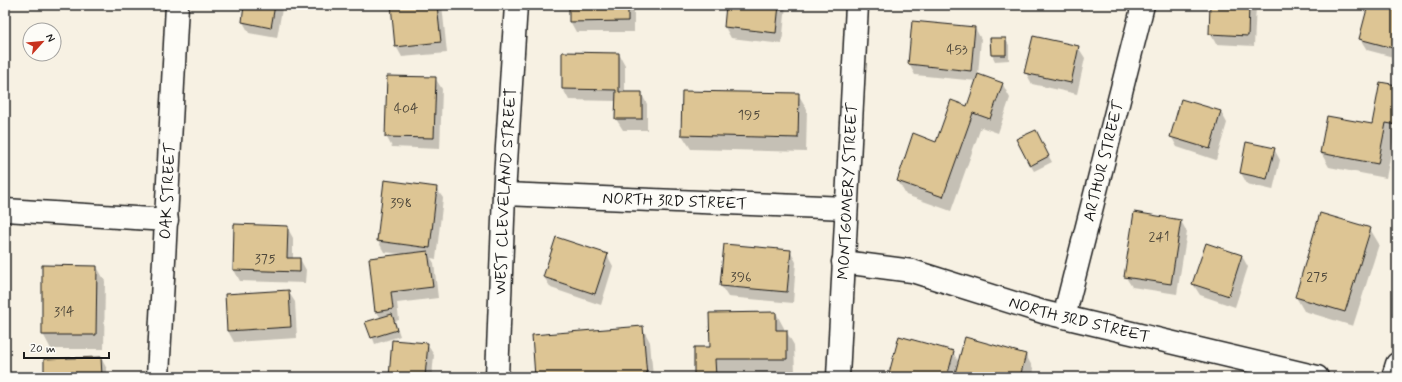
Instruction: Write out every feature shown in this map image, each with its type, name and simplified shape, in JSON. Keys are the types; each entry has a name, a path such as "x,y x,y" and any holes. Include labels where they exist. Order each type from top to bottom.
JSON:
{"street":[{"name":"OAK STREET","path":"158,377 177,5"},
{"name":"WEST CLEVELAND STREET","path":"497,377 504,194 516,5"},
{"name":"MONTGOMERY STREET","path":"838,377 857,5"},
{"name":"ARTHUR STREET","path":"1064,317 1144,5"},
{"name":"NORTH 3RD STREET","path":"504,194 846,208"},
{"path":"5,210 167,220"},
{"name":"NORTH 3RD STREET","path":"843,262 912,271 1028,308 1318,377"},
{"path":"1393,377 1397,364"}],"building":[{"path":"244,5 275,5 271,28 242,22"},
{"path":"391,5 437,5 441,42 395,47"},
{"path":"569,5 628,5 628,21 569,22"},
{"path":"726,5 779,5 776,33 724,27"},
{"path":"1210,5 1249,5 1248,36 1209,34"},
{"path":"1368,5 1397,5 1397,34 1393,48 1359,39"},
{"path":"912,21 975,27 971,71 908,64"},
{"path":"1033,36 1079,46 1071,83 1024,73"},
{"path":"990,38 1006,38 1006,55 991,55"},
{"path":"562,52 619,53 619,92 642,92 642,119 615,119 616,90 562,89"},
{"path":"978,74 1003,83 990,119 973,113 943,197 897,181 913,133 936,142 951,100 967,106"},
{"path":"387,76 436,77 434,138 385,137"},
{"path":"1380,82 1397,85 1397,125 1386,123 1378,164 1320,153 1327,116 1372,124"},
{"path":"682,91 799,93 798,138 681,135"},
{"path":"1181,99 1221,111 1210,149 1170,137"},
{"path":"1036,130 1049,156 1030,166 1016,139"},
{"path":"1246,142 1275,148 1267,179 1240,173"},
{"path":"384,180 437,187 430,248 377,241"},
{"path":"1134,212 1181,220 1171,284 1124,277"},
{"path":"1320,213 1371,228 1345,312 1295,297"},
{"path":"234,224 288,226 287,258 300,258 300,272 233,270"},
{"path":"556,237 608,254 595,294 543,277"},
{"path":"1206,243 1242,255 1229,296 1192,284"},
{"path":"724,244 791,250 787,292 720,286"},
{"path":"428,251 433,287 391,292 393,309 375,312 369,258"},
{"path":"42,265 97,266 96,335 42,335"},
{"path":"289,290 291,327 227,331 225,294"},
{"path":"776,312 776,330 787,330 787,359 715,359 716,377 694,377 694,347 710,347 709,313"},
{"path":"392,314 397,330 371,338 365,322"},
{"path":"643,326 647,377 535,377 532,335"},
{"path":"899,336 954,351 947,377 888,377"},
{"path":"965,337 1026,354 1020,377 954,377"},
{"path":"392,340 428,343 425,377 389,377"},
{"path":"101,357 102,377 44,377 44,359"},
{"path":"1092,372 1108,377 1091,377"}]}
